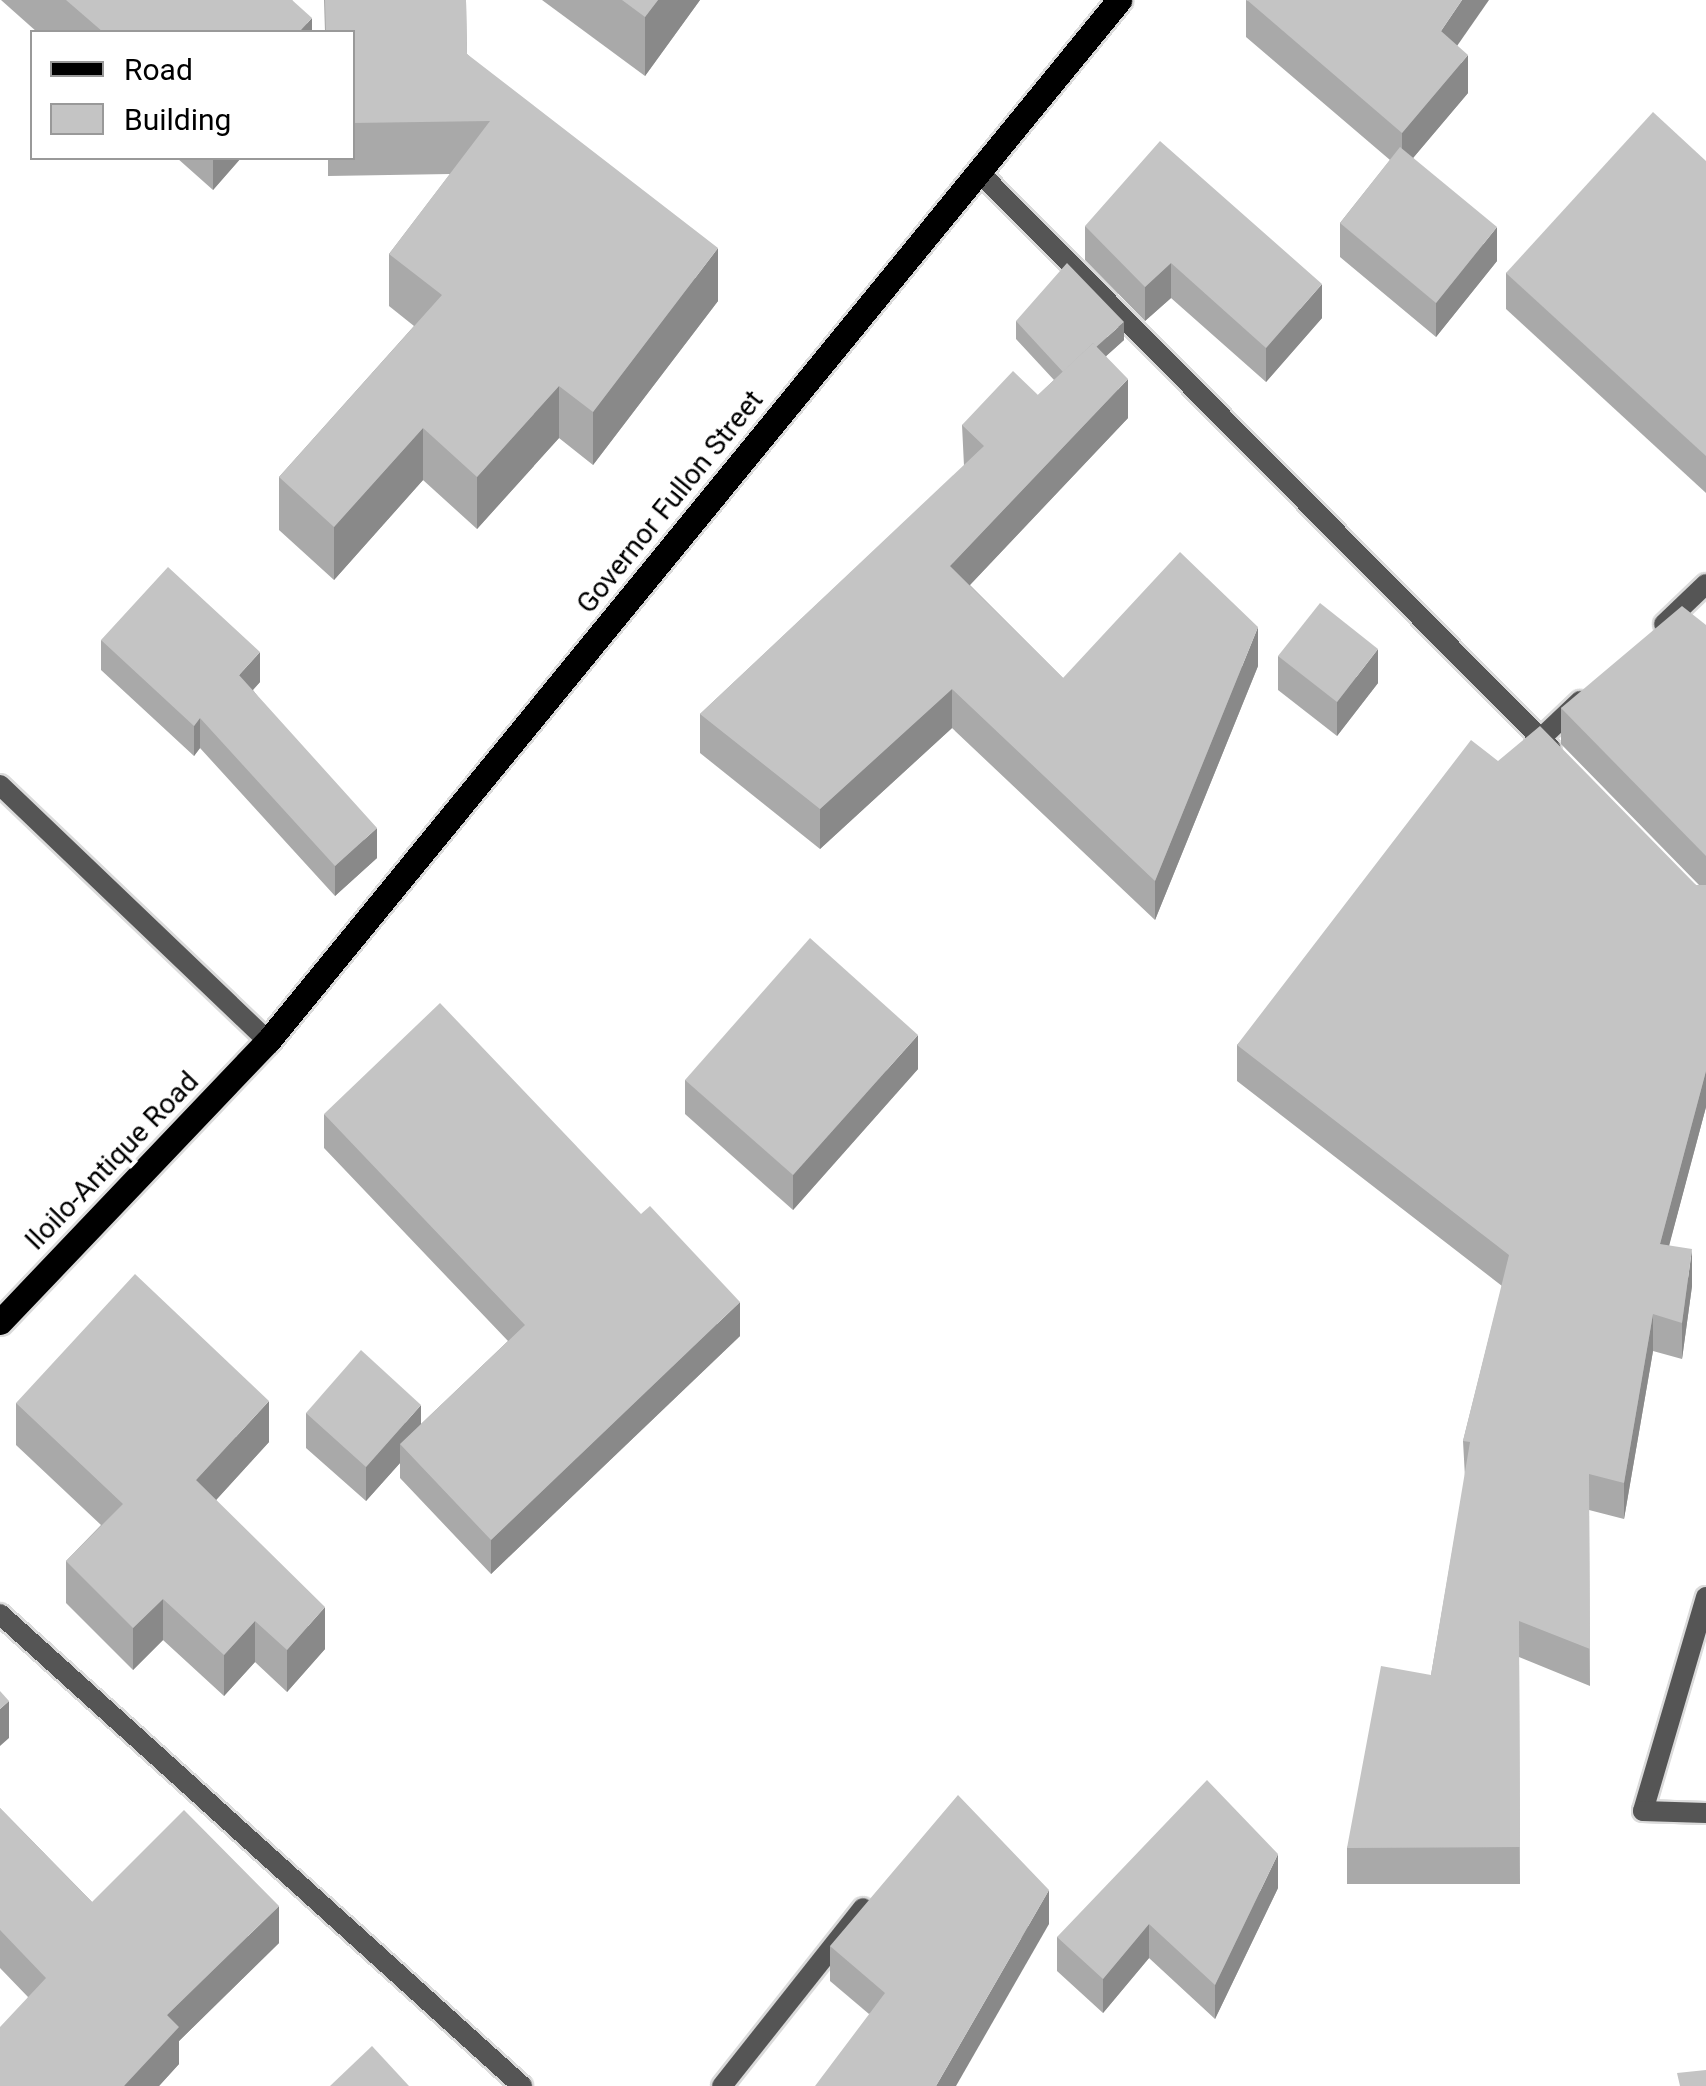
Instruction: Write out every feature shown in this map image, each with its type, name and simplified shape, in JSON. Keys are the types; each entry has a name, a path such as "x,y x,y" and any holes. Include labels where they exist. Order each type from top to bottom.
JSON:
{"main road":[{"name":"Governor Fullon Street","path":"268,1041 1120,0"},
{"name":"Iloilo-Antique Road","path":"0,1322 268,1041"}],"street":[{"path":"979,172 1566,765"},
{"path":"1651,636 1706,584"},
{"path":"1540,738 1596,687"},
{"path":"0,785 268,1041"},
{"path":"1706,1596 1643,1811 1706,1813"},
{"path":"0,1614 522,2086"},
{"path":"722,2086 862,1908"}],"building":[{"path":"66,0 292,0 312,18 301,30 101,30"},
{"path":"325,0 466,0 467,54 718,248 593,412 559,386 477,477 423,428 334,527 279,477 442,295 389,254 490,121 355,123 355,30 326,30"},
{"path":"622,0 658,0 645,17"},
{"path":"1247,0 1462,0 1441,31 1468,55 1402,133"},
{"path":"1653,112 1706,161 1706,456 1506,273"},
{"path":"1160,141 1322,284 1266,348 1171,263 1145,287 1085,226"},
{"path":"1400,147 1497,227 1436,303 1340,223"},
{"path":"1067,263 1124,322 1096,347 1093,343 1063,372 1016,321"},
{"path":"1093,343 1128,379 950,566 1063,678 1180,552 1258,627 1155,881 952,689 820,809 700,714 984,446 962,425 1013,371 1038,395"},
{"path":"168,567 260,652 239,675 377,828 335,866 200,718 194,726 101,640"},
{"path":"1320,603 1378,649 1337,702 1278,656"},
{"path":"1682,606 1706,625 1706,856 1561,708"},
{"path":"1540,726 1696,885 1706,885 1706,1071 1660,1244 1692,1249 1682,1323 1653,1314 1624,1483 1589,1474 1590,1649 1519,1621 1520,1847 1347,1848 1381,1666 1431,1675 1470,1442 1463,1441 1509,1255 1237,1045 1471,740 1498,761"},
{"path":"810,938 918,1035 793,1175 685,1080"},
{"path":"440,1003 641,1214 650,1206 740,1302 491,1540 400,1444 525,1325 324,1114"},
{"path":"135,1274 269,1401 196,1480 325,1607 287,1650 255,1621 224,1655 163,1599 133,1628 66,1561 123,1504 16,1403"},
{"path":"361,1350 421,1405 366,1467 306,1413"},
{"path":"0,1691 9,1701 0,1709"},
{"path":"1207,1780 1278,1854 1215,1985 1149,1924 1103,1979 1057,1937"},
{"path":"958,1795 1049,1890 936,2086 815,2086 885,1993 830,1946"},
{"path":"0,1808 92,1902 184,1810 279,1906 167,2015 179,2027 124,2086 0,2086 0,2027 46,1978 0,1930"},
{"path":"372,2046 409,2086 330,2086"},
{"path":"1706,2070 1706,2086 1680,2086 1677,2073"}]}
